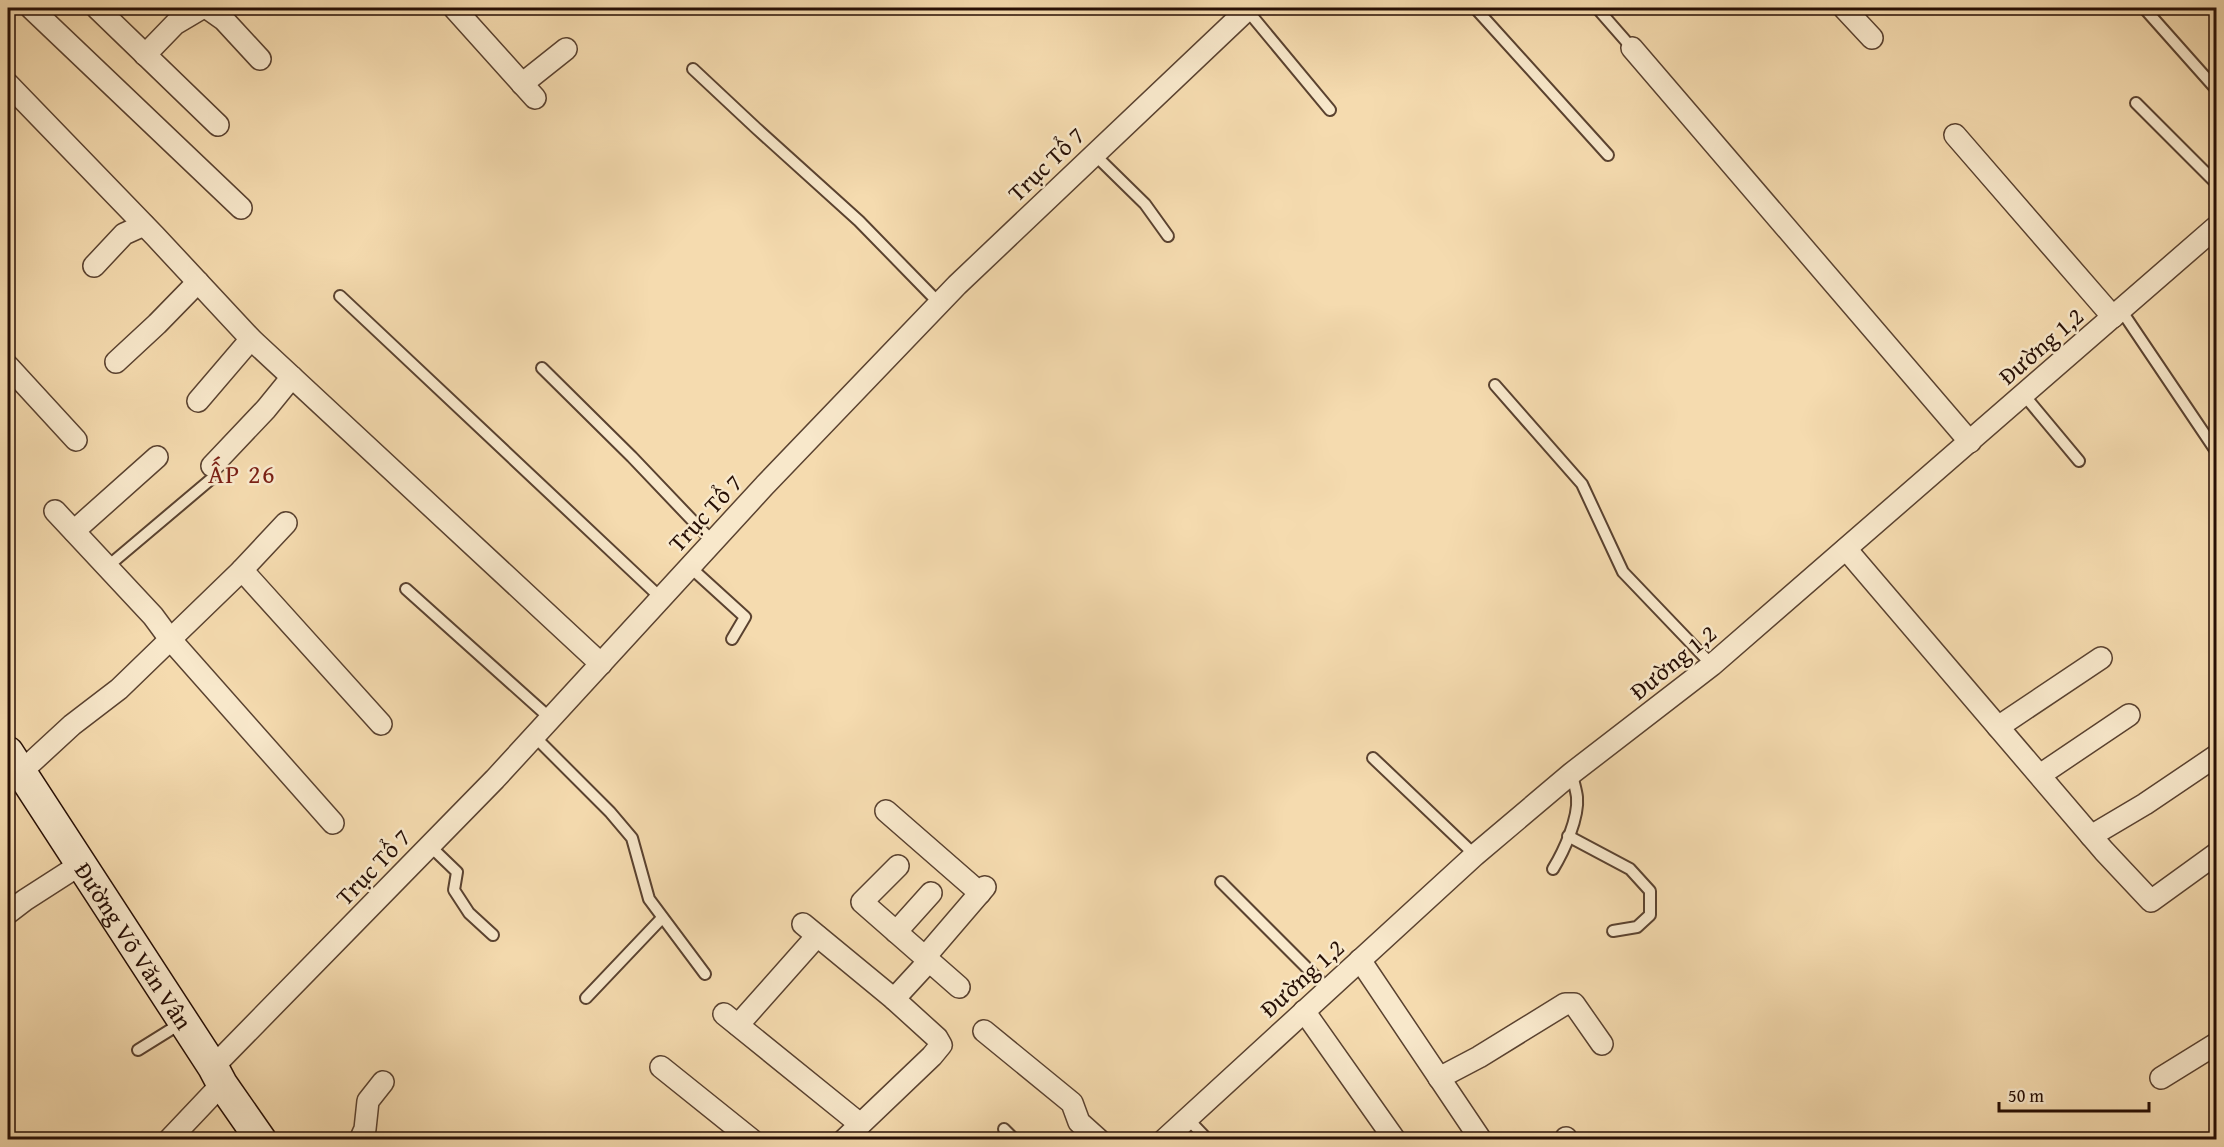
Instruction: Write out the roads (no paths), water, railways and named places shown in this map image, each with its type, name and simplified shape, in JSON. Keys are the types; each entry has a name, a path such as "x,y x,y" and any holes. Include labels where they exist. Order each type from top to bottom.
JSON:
{"street":[{"path":"31,8 240,208"},
{"path":"145,55 176,24 205,8 224,20 260,59"},
{"path":"454,8 529,91 566,49"},
{"path":"1844,8 1872,38"},
{"name":"Trục Tổ 7","path":"169,1140 217,1076 713,542 939,303 1248,9"},
{"path":"106,10 145,55 218,125"},
{"path":"1632,48 1970,442"},
{"path":"8,84 251,339 601,664"},
{"path":"1955,135 2117,314"},
{"path":"94,266 124,234 144,225"},
{"name":"Đường 1,2","path":"1164,1140 1475,855 1572,773 1712,665 2117,314 2213,235"},
{"path":"116,362 198,282"},
{"path":"198,401 251,339"},
{"path":"8,366 76,440"},
{"path":"211,473 292,377"},
{"path":"74,531 157,457"},
{"path":"55,511 153,616 170,639 333,823"},
{"path":"14,762 72,724 119,689 242,570 286,523"},
{"path":"1846,549 2091,836 2151,901 2217,854"},
{"path":"242,570 381,724"},
{"path":"1998,727 2101,658"},
{"path":"2040,775 2129,715"},
{"path":"2091,836 2145,804 2217,756"},
{"name":"Đường Võ Văn Vân","path":"14,762 217,1076 261,1140"},
{"path":"886,811 982,890 894,999"},
{"path":"8,913 81,864"},
{"path":"898,866 862,902 959,987"},
{"path":"896,932 931,893"},
{"path":"844,1140 941,1045 937,1038 894,999 810,930 731,1020 860,1124"},
{"path":"1360,960 1480,1140"},
{"path":"1439,1078 1565,1004 1574,1004 1602,1044"},
{"path":"1304,1011 1395,1140"},
{"path":"984,1030 1071,1103 1079,1122 1099,1140"},
{"path":"2161,1078 2217,1044"},
{"path":"661,1067 752,1140"},
{"path":"360,1140 368,1101 383,1082"}],"lane":[{"path":"1475,8 1608,155"},
{"path":"1597,8 1632,48"},
{"path":"2144,8 2217,89"},
{"path":"1248,9 1330,110"},
{"path":"693,69 859,220 939,303"},
{"path":"2136,103 2217,183"},
{"path":"1094,154 1144,204 1168,236"},
{"path":"340,296 661,598"},
{"path":"2117,314 2217,451"},
{"path":"542,368 632,457 713,542"},
{"path":"1495,385 1582,484 1623,572 1712,665"},
{"path":"2024,395 2079,461"},
{"path":"107,567 211,473"},
{"path":"690,567 745,617 732,639"},
{"path":"406,589 551,719"},
{"path":"534,736 610,812 632,838 649,899 705,974"},
{"path":"1373,758 1475,855"},
{"path":"1553,869 1568,836 1577,799 1572,773"},
{"path":"1568,836 1630,869 1650,891 1650,915 1637,927 1613,931"},
{"path":"430,846 457,872 454,890 469,913 493,935"},
{"path":"1221,882 1328,989"},
{"path":"586,998 662,918"},
{"path":"138,1050 184,1022"},
{"path":"1187,1118 1208,1140"},
{"path":"1004,1129 1015,1140"}],"district":[{"name":"ẤP 26","path":"242,473"}]}
